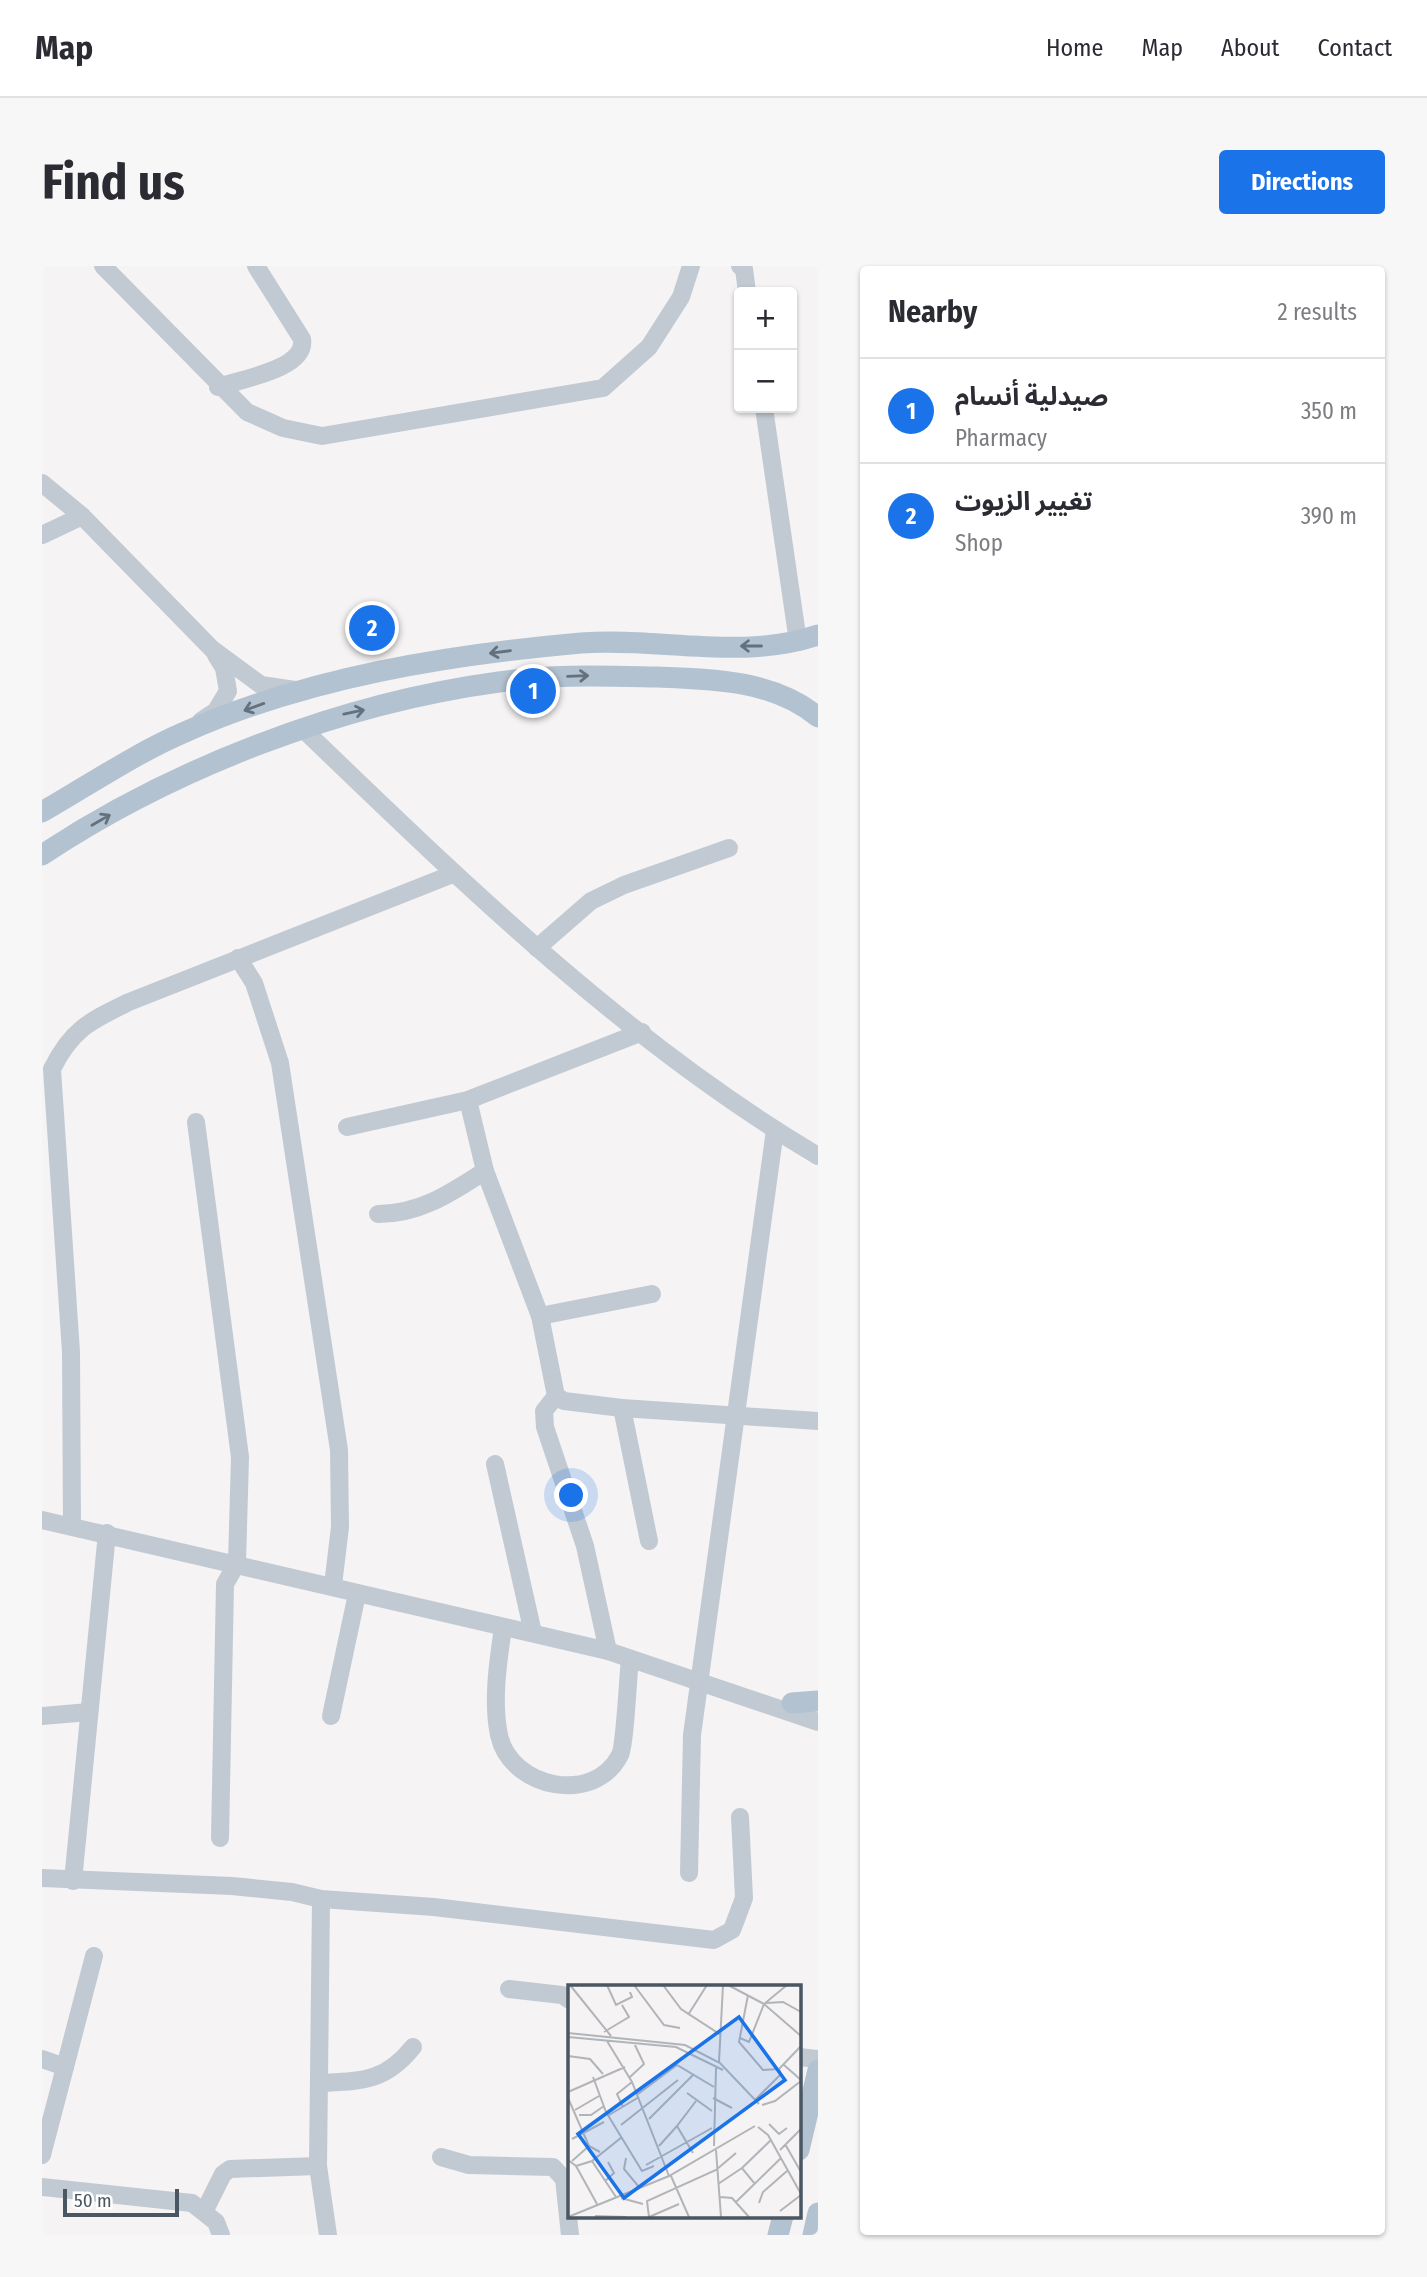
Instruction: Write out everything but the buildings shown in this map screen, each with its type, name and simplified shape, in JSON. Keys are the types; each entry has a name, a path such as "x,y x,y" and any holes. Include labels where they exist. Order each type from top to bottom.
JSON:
{"main road":[{"path":"42,812 184,732 302,690 389,669 584,643 776,646 808,638"},
{"path":"42,855 123,807 240,751 343,714 498,682 582,676 682,678 751,686 787,696 818,717"},
{"path":"792,1703 818,1701"},
{"path":"800,2146 818,2070"},
{"path":"813,2235 818,2213"},
{"path":"778,2235 782,2218"}],"street":[{"path":"103,266 218,387 247,412 284,429 322,436 603,388 649,347 681,297 691,266"},
{"path":"218,387 288,365 300,357 304,348 302,340 256,266"},
{"path":"740,266 744,269 746,287"},
{"path":"765,413 808,638"},
{"path":"42,483 82,516 212,649 261,685 302,690"},
{"path":"42,535 82,516"},
{"path":"184,732 216,711 228,691 224,668 212,649"},
{"path":"303,729 453,874 537,948 642,1032 775,1130 818,1156"},
{"path":"537,948 591,901 624,885 729,848"},
{"path":"72,1526 71,1352 51,1069 64,1044 84,1024 129,1002 453,874"},
{"path":"238,958 254,983 280,1063 339,1450 340,1527 332,1586"},
{"path":"347,1127 468,1100 642,1032"},
{"path":"468,1100 485,1171 540,1316 556,1396 564,1401 622,1409 818,1421"},
{"path":"196,1122 240,1457 237,1563 225,1584 220,1839"},
{"path":"689,1873 692,1735 702,1682 775,1130"},
{"path":"378,1214 402,1214 442,1198 485,1171"},
{"path":"540,1316 652,1294"},
{"path":"556,1396 544,1411 545,1427 585,1546 608,1651"},
{"path":"622,1409 649,1541"},
{"path":"495,1464 533,1633"},
{"path":"42,1520 608,1651 818,1722"},
{"path":"73,1881 107,1533"},
{"path":"331,1716 357,1594"},
{"path":"503,1628 497,1708 499,1736 508,1758 547,1784 563,1786 591,1783 606,1774 621,1753 631,1659"},
{"path":"762,1701 792,1703 818,1709"},
{"path":"42,1716 89,1712"},
{"path":"42,1878 232,1886 292,1892 321,1899 434,1908 715,1940 732,1930 744,1898 740,1817"},
{"path":"321,1899 318,2166 328,2235"},
{"path":"42,2155 94,1956"},
{"path":"509,1989 562,1995 568,1999"},
{"path":"320,2083 367,2081 397,2067 413,2048"},
{"path":"800,2057 818,2059"},
{"path":"42,2059 65,2067"},
{"path":"441,2157 469,2165 553,2167 564,2179 568,2216"},
{"path":"205,2210 223,2174 230,2169 318,2166"},
{"path":"42,2187 192,2203 205,2210 216,2222 222,2235"}],"place":[{"name":"تغيير الزيوت","path":"372,628"},
{"name":"صيدلية أنسام","path":"533,691"}]}
